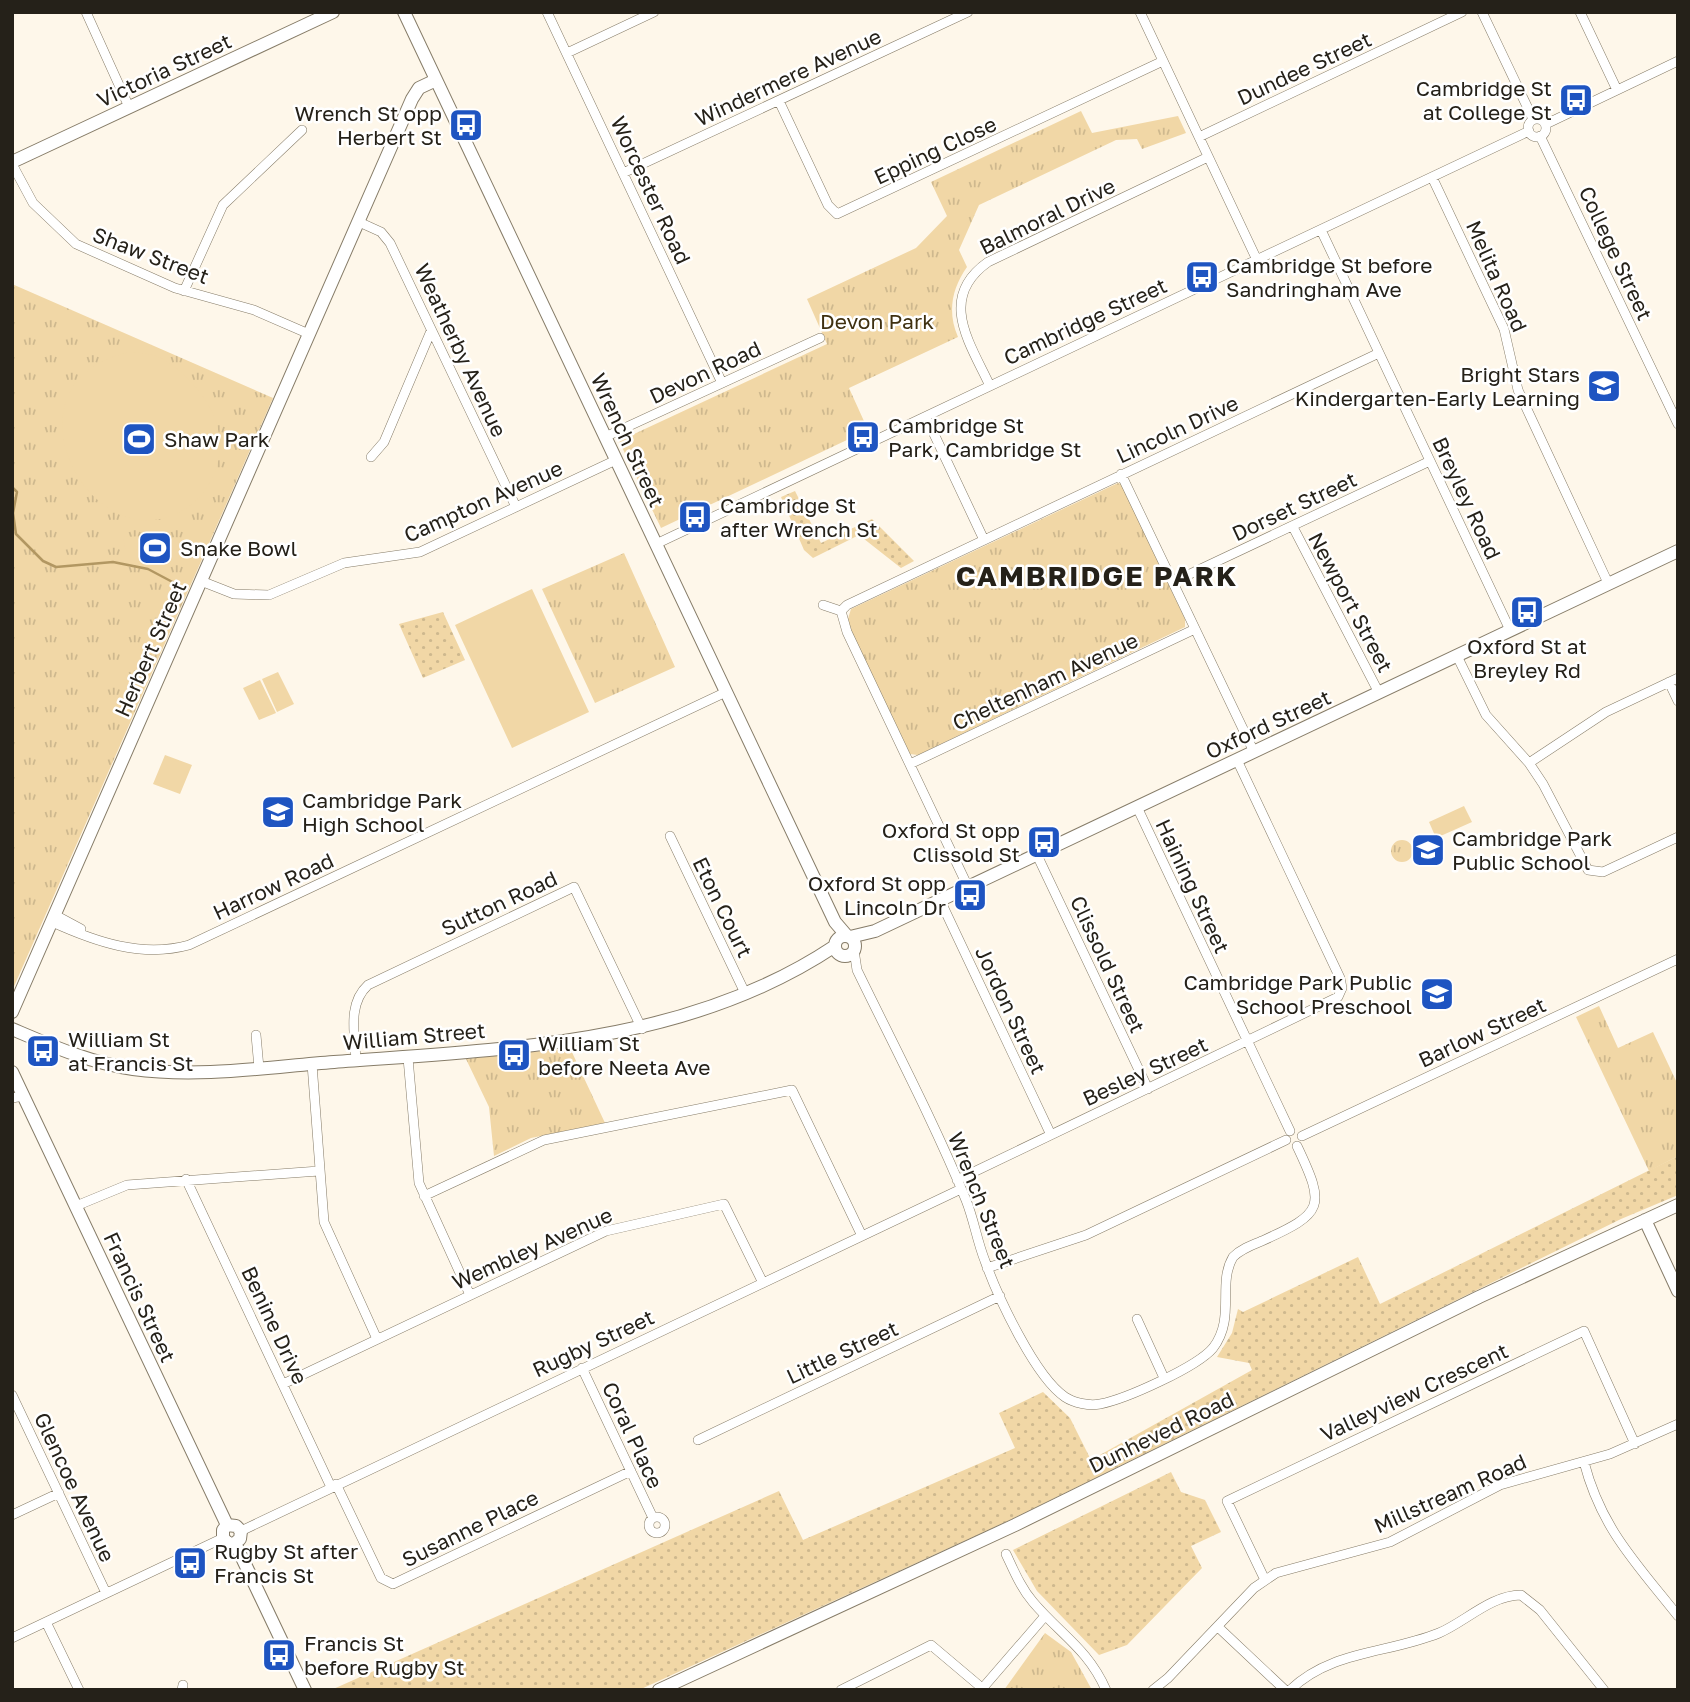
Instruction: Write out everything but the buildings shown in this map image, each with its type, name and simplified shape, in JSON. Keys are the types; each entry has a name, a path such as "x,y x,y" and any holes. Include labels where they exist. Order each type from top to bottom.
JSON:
{"street":[{"path":"86,12 129,107"},
{"name":"Victoria Street","path":"12,163 332,12"},
{"name":"Wrench Street","path":"404,12 959,1185 987,1268 1028,1350 1052,1385 1065,1397 1082,1404 1100,1404 1164,1378"},
{"name":"Worcester Road","path":"547,12 722,383"},
{"path":"566,53 653,12"},
{"name":"Windermere Avenue","path":"623,173 968,12"},
{"name":"Dundee Street","path":"1199,137 1462,12"},
{"path":"1482,12 1533,120"},
{"path":"1580,12 1617,90"},
{"path":"1144,14 1163,61 1257,260"},
{"name":"Epping Close","path":"779,101 828,205 837,215 1163,61"},
{"path":"1546,124 1678,61"},
{"name":"Herbert Street","path":"12,1012 415,94 436,80"},
{"path":"1533,120 1542,120 1546,124 1546,130 1540,136 1529,131 1529,124 1533,120"},
{"path":"184,290 223,205 302,130"},
{"name":"Cambridge Street","path":"656,544 1529,131"},
{"name":"College Street","path":"1540,136 1678,424"},
{"name":"Balmoral Drive","path":"990,386 965,333 960,313 964,290 975,271 988,262 1208,157"},
{"name":"Shaw Street","path":"12,163 33,203 73,242 184,290 254,310 309,334"},
{"name":"Melita Road","path":"1432,177 1504,328 1518,390 1608,583"},
{"name":"Weatherby Avenue","path":"359,222 382,232 388,240 516,508"},
{"name":"Breyley Road","path":"1321,230 1510,630"},
{"path":"371,457 384,442 431,331"},
{"name":"Devon Road","path":"605,438 820,338"},
{"name":"Lincoln Drive","path":"841,611 847,605 1379,353"},
{"path":"926,417 984,540"},
{"name":"Campton Avenue","path":"201,581 234,594 274,594 344,563 421,552 616,460"},
{"name":"Dorset Street","path":"1173,582 1430,461"},
{"path":"1121,474 1254,752"},
{"name":"Newport Street","path":"1293,527 1379,693"},
{"name":"Oxford Street","path":"845,945 1678,551"},
{"path":"823,606 841,611 841,619 968,887"},
{"name":"Cheltenham Avenue","path":"910,764 1195,629"},
{"path":"1457,656 1486,715 1529,762 1551,799 1581,863 1591,872 1603,872 1678,836"},
{"path":"1529,762 1601,715 1673,680 1678,701"},
{"name":"Harrow Road","path":"54,919 95,937 143,951 189,945 726,692"},
{"name":"Besley Street","path":"959,1185 1051,1135 1331,1003 1338,997 1342,988 1340,978 1237,760"},
{"name":"Haining Street","path":"1137,807 1248,1042 1288,1136"},
{"name":"Eton Court","path":"670,836 745,993"},
{"name":"Clissold Street","path":"1037,855 1148,1089"},
{"name":"Sutton Road","path":"356,1061 355,1007 360,993 368,985 574,887 642,1029"},
{"name":"Jordon Street","path":"940,900 1051,1135"},
{"name":"William Street","path":"12,1029 82,1058 131,1069 177,1072 408,1058 642,1029 702,1012 845,945"},
{"name":"Barlow Street","path":"1302,1136 1678,959"},
{"path":"256,1035 259,1068"},
{"path":"408,1058 416,1171 424,1196 470,1295"},
{"path":"312,1064 325,1227 377,1339"},
{"path":"12,1072 18,1097"},
{"path":"424,1196 544,1140 792,1090 862,1236"},
{"name":"Francis Street","path":"18,1097 76,1206 227,1525"},
{"path":"987,1268 1086,1235 1297,1131 1302,1136 1297,1146"},
{"path":"1288,1136 1290,1146 1297,1146"},
{"path":"1137,1319 1164,1378 1196,1363 1215,1344 1226,1319 1228,1268 1233,1257 1301,1222 1313,1210 1316,1189 1297,1146"},
{"path":"76,1206 122,1185 319,1171"},
{"name":"Benine Drive","path":"186,1179 334,1486"},
{"name":"Rugby Street","path":"241,1531 862,1236 959,1185"},
{"name":"Wembley Avenue","path":"283,1384 614,1228 724,1203 763,1283"},
{"name":"Dunheved Road","path":"659,1690 1015,1525 1479,1297 1678,1205"},
{"path":"1645,1220 1677,1287"},
{"name":"Little Street","path":"698,1440 1000,1296"},
{"name":"Valleyview Crescent","path":"1265,1580 1227,1501 1584,1331 1635,1444"},
{"name":"Coral Place","path":"582,1368 653,1518"},
{"name":"Glencoe Avenue","path":"12,1395 106,1593"},
{"name":"Millstream Road","path":"1153,1690 1265,1580 1293,1566 1390,1542 1500,1486 1584,1462 1635,1444 1678,1424"},
{"path":"1584,1462 1597,1506 1613,1534 1678,1616"},
{"name":"Susanne Place","path":"334,1486 381,1578 393,1584 631,1471"},
{"path":"12,1515 59,1493"},
{"path":"12,1638 106,1593 229,1541 240,1539 241,1531 236,1526 227,1525 222,1532 229,1541 305,1690"},
{"path":"1006,1554 1024,1589 1045,1616 1087,1656 1106,1690"},
{"path":"1218,1627 1288,1690 1332,1661 1427,1637 1501,1598 1521,1595 1540,1610 1604,1690"},
{"path":"841,1690 931,1645 981,1689 1045,1616"},
{"path":"46,1622 79,1690"}],"green space":[{"name":"Devon Park","path":"1081,111 1092,133 1178,116 1186,133 1142,149 1137,139 1116,140 979,205 959,250 967,267 958,283 953,301 953,318 958,337 849,388 868,430 661,528 619,441 827,344 807,299 916,248 947,216 931,182"},
{"path":"12,284 273,398 12,991"},
{"name":"Shaw Park","path":"130,352 156,356 179,370 208,404 218,429 219,455 210,482 194,503 171,516 138,520 109,509 85,486 68,457 62,425 69,394 91,368"},
{"path":"1118,483 1121,484 1185,619 1185,627 918,755 910,754 847,622 851,609"},
{"path":"795,491 821,543 872,519 914,561 901,568 859,535 813,558 804,550 781,497"},
{"name":"Snake Bowl","path":"144,536 171,549 171,556 167,561 143,551 125,549 123,537"},
{"path":"624,553 675,667 595,703 542,589"},
{"path":"532,589 589,712 512,748 455,625"},
{"path":"443,612 465,660 423,678 399,624"},
{"path":"278,672 294,704 277,712 262,679"},
{"path":"260,680 276,713 259,720 243,688"},
{"path":"165,755 192,765 180,794 153,784"},
{"path":"1464,806 1472,822 1436,838 1429,822"},
{"path":"1398,840 1406,840 1413,847 1413,855 1406,862 1398,862 1391,855 1391,847"},
{"path":"1599,1006 1618,1048 1653,1032 1678,1085 1678,1156 1649,1171 1576,1017"},
{"path":"570,1048 605,1123 531,1138 494,1156 489,1107 466,1059"},
{"path":"1678,1156 1678,1195 1621,1219 1010,1520 639,1690 331,1690 779,1491 803,1540 1015,1448 999,1413 1043,1392 1070,1418 1091,1460 1252,1370 1249,1363 1217,1357 1232,1333 1238,1309 1243,1312 1358,1257 1380,1304"},
{"path":"1171,1472 1181,1492 1205,1500 1221,1532 1191,1546 1202,1568 1127,1645 1099,1655 1037,1591 1013,1550"},
{"path":"1045,1633 1071,1652 1092,1690 1004,1690"}],"waterway":[{"path":"12,487 17,492 13,513 16,534 43,561 56,567 113,562 148,569 180,586"}],"place":[{"name":"Cambridge St at College St","path":"1576,100"},
{"name":"Wrench St opp Herbert St","path":"466,125"},
{"name":"Cambridge St before Sandringham Ave","path":"1202,277"},
{"name":"Bright Stars Kindergarten-Early Learning","path":"1604,386"},
{"name":"Cambridge St Park, Cambridge St","path":"863,437"},
{"name":"Shaw Park","path":"139,439"},
{"name":"Cambridge St after Wrench St","path":"695,517"},
{"name":"Snake Bowl","path":"155,548"},
{"name":"Oxford St at Breyley Rd","path":"1527,612"},
{"name":"Cambridge Park High School","path":"278,812"},
{"name":"Oxford St opp Clissold St","path":"1044,842"},
{"name":"Cambridge Park Public School","path":"1428,850"},
{"name":"Oxford St opp Lincoln Dr","path":"970,895"},
{"name":"Cambridge Park Public School Preschool","path":"1437,994"},
{"name":"William St at Francis St","path":"43,1051"},
{"name":"William St before Neeta Ave","path":"514,1055"},
{"name":"Rugby St after Francis St","path":"190,1563"},
{"name":"Francis St before Rugby St","path":"279,1655"}],"district":[{"name":"CAMBRIDGE PARK","path":"1097,575"}]}
